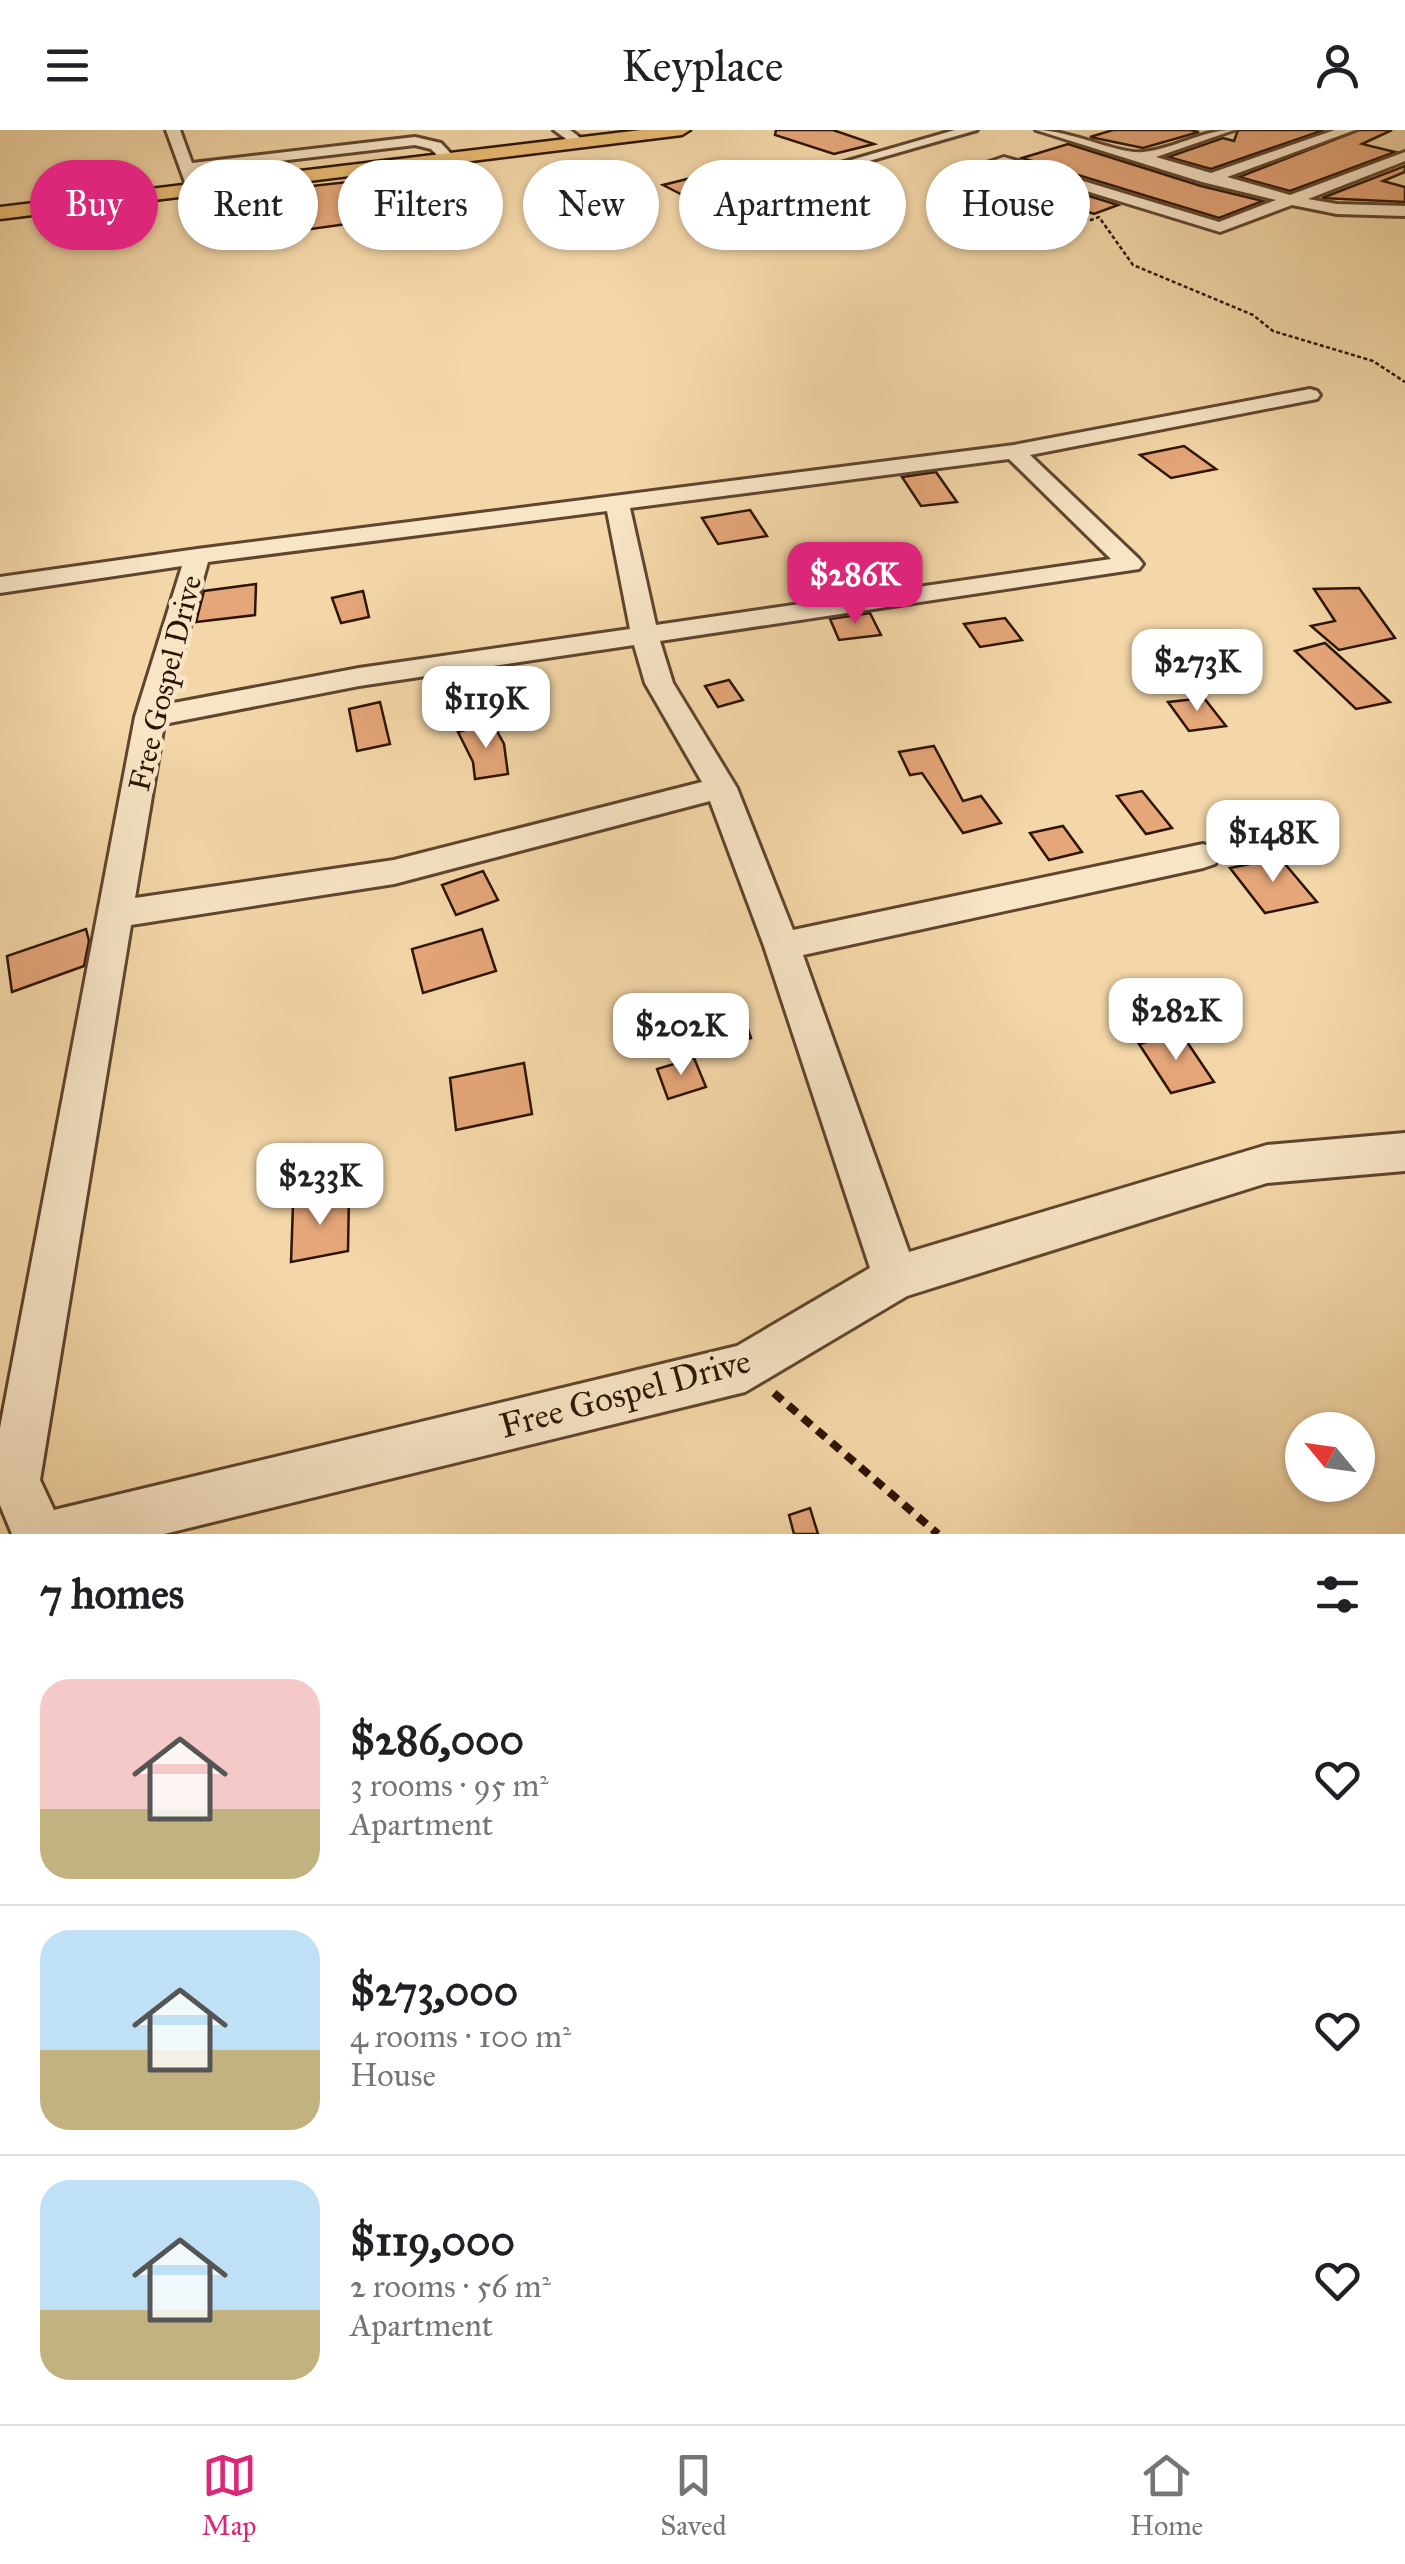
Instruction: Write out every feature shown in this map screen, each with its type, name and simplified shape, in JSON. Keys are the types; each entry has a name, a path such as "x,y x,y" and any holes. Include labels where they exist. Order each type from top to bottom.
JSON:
{"main road":[{"path":"318,174 682,130"},
{"path":"0,213 178,191"}],"street":[{"path":"173,130 184,160"},
{"path":"560,130 579,142"},
{"path":"860,160 970,130"},
{"path":"1044,130 1292,200 1338,209 1405,210"},
{"path":"1074,138 1102,130"},
{"path":"1316,130 1345,134"},
{"path":"1090,174 1218,133"},
{"path":"1099,217 1345,134"},
{"path":"255,160 415,141 436,146 448,158"},
{"path":"1250,143 1391,180"},
{"path":"1388,148 1405,154"},
{"path":"1090,188 1220,227 1405,154"},
{"path":"197,556 1014,452 1310,394"},
{"path":"150,717 358,678 1130,564 1014,452"},
{"path":"618,505 644,636 659,683 721,788 782,946 896,1278"},
{"name":"Free Gospel Drive","path":"0,585 197,556 150,717 15,1481 38,1534"},
{"path":"115,914 394,872 721,788"},
{"path":"782,946 1203,856"},
{"name":"Free Gospel Drive","path":"59,1534 746,1368 896,1278 1248,1169 1405,1152"}],"path":[{"path":"1099,217 1133,265 1253,315 1273,331 1374,361 1405,382"},
{"path":"746,1368 938,1534"}],"building":[{"path":"776,130 833,130 874,144 834,154 775,135"},
{"path":"1113,130 1199,132 1143,148 1090,137"},
{"path":"1238,130 1324,130 1211,169 1168,157 1223,138 1234,141"},
{"path":"1359,130 1392,130 1362,144 1395,152 1290,191 1239,177"},
{"path":"1068,144 1263,201 1219,218 1090,179 1090,160 1022,158"},
{"path":"1405,166 1405,172 1383,181 1405,187 1405,202 1322,198"},
{"path":"679,181 679,193 663,185"},
{"path":"338,183 338,225 318,228 318,185"},
{"path":"1090,196 1118,205 1090,213"},
{"path":"1184,446 1216,469 1171,478 1140,455"},
{"path":"936,472 957,502 921,506 902,477"},
{"path":"750,510 767,536 718,544 702,518"},
{"path":"256,584 255,615 196,622 204,591"},
{"path":"1359,588 1395,638 1339,650 1311,626 1335,621 1314,589"},
{"path":"363,591 369,617 341,623 332,598"},
{"path":"870,613 881,635 839,640 830,619"},
{"path":"1005,618 1022,640 980,647 964,624"},
{"path":"1325,643 1390,702 1356,709 1295,651"},
{"path":"729,680 743,700 718,707 705,686"},
{"path":"1204,698 1226,726 1189,731 1168,702"},
{"path":"380,702 390,744 357,751 349,709"},
{"path":"492,722 504,744 508,774 475,779 473,762 458,732"},
{"path":"934,746 963,801 981,796 1001,823 963,833 922,773 910,775 899,752"},
{"path":"1142,791 1172,828 1146,834 1117,796"},
{"path":"1063,826 1082,852 1049,860 1030,833"},
{"path":"1280,858 1317,902 1265,913 1230,868"},
{"path":"483,871 498,900 456,915 442,885"},
{"path":"86,929 89,941 84,966 12,992 7,956"},
{"path":"482,929 496,971 423,993 412,949"},
{"path":"740,1006 751,1038 690,1052 680,1019"},
{"path":"1181,1033 1214,1082 1171,1093 1139,1044"},
{"path":"694,1058 706,1087 668,1099 657,1069"},
{"path":"524,1063 532,1114 456,1130 450,1078"},
{"path":"349,1194 348,1251 291,1262 293,1204"},
{"path":"810,1508 818,1534 794,1534 789,1515"}]}
